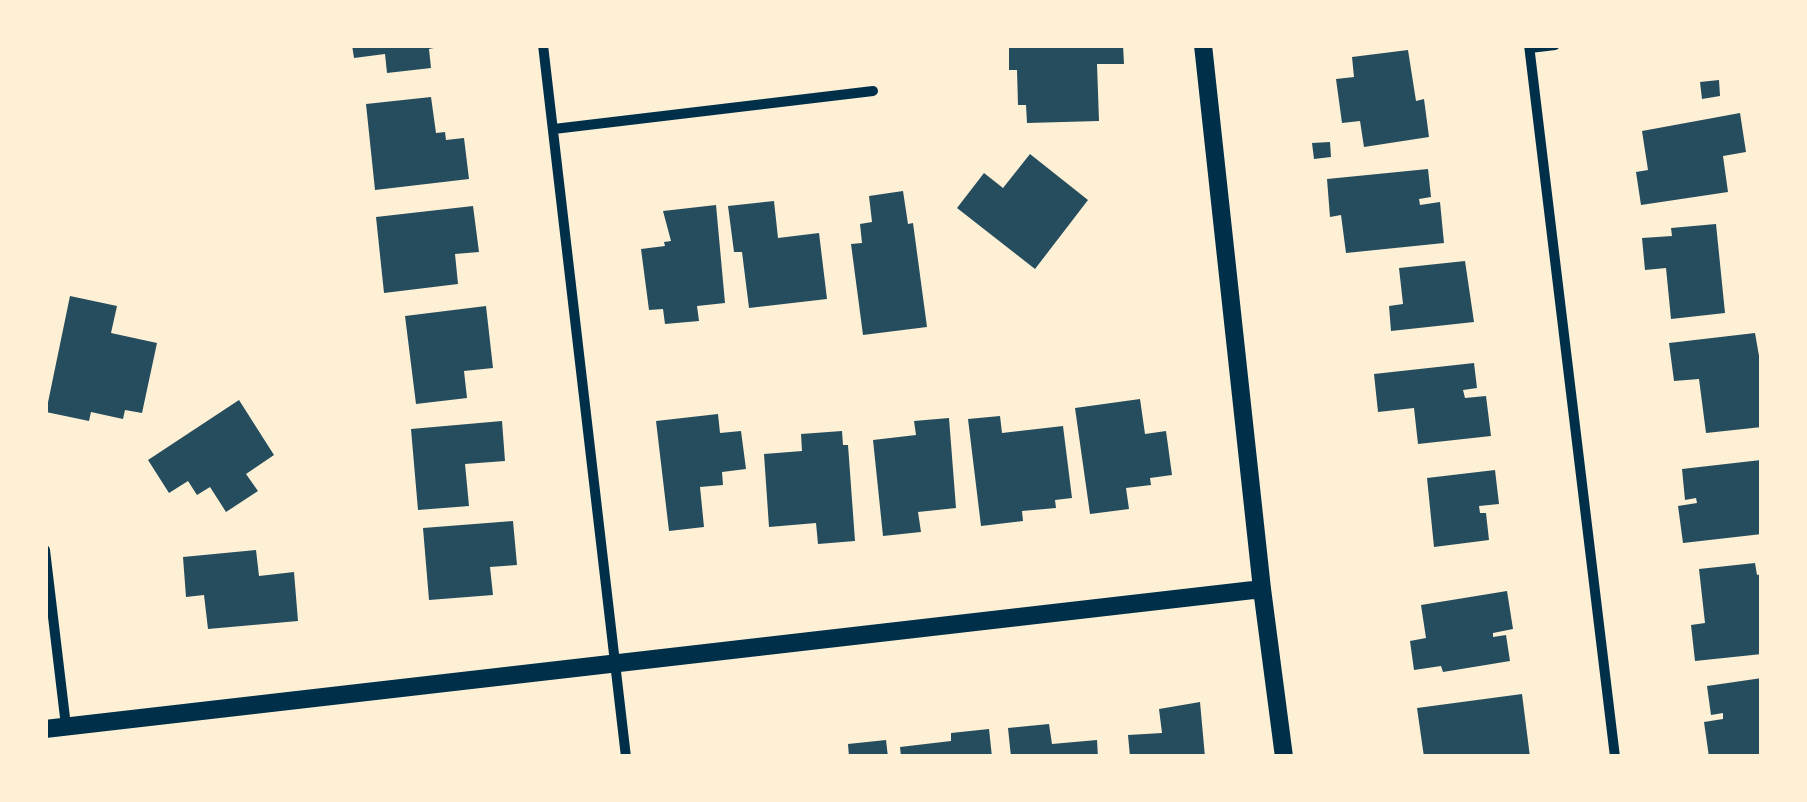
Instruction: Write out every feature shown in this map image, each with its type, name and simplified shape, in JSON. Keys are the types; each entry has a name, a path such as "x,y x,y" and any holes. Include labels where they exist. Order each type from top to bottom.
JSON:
{"street":[{"path":"543,45 626,757"},
{"path":"1203,45 1284,757"},
{"path":"1555,45 1530,47 1615,757"},
{"path":"554,128 873,91"},
{"path":"45,550 66,726"},
{"path":"45,729 1262,589"}],"building":[{"path":"352,45 439,47 429,49 431,68 387,73 385,54 354,58"},
{"path":"1009,45 1123,45 1124,64 1097,64 1099,121 1027,123 1026,105 1018,105 1017,70 1009,70"},
{"path":"1408,50 1416,101 1424,99 1429,137 1364,147 1360,121 1342,123 1336,79 1354,77 1352,57"},
{"path":"1719,80 1720,96 1702,99 1700,82"},
{"path":"431,97 436,133 445,132 446,140 464,138 469,179 375,190 366,104"},
{"path":"1740,113 1746,152 1723,156 1728,192 1641,205 1636,172 1648,170 1642,131"},
{"path":"1330,142 1331,157 1314,159 1312,143"},
{"path":"1030,154 1088,200 1035,269 957,208 984,173 1003,188"},
{"path":"1428,169 1431,197 1419,199 1420,205 1440,202 1444,243 1346,253 1341,215 1330,217 1327,179"},
{"path":"903,191 908,224 913,223 927,327 863,335 851,244 862,243 860,224 872,222 869,196"},
{"path":"774,201 778,238 819,233 827,299 749,308 742,252 734,252 728,206"},
{"path":"716,205 725,303 697,306 699,321 665,324 663,309 649,310 641,249 665,246 664,242 671,241 663,211"},
{"path":"473,206 479,252 455,254 458,284 384,293 376,217"},
{"path":"1716,224 1725,313 1671,319 1666,268 1645,270 1642,238 1672,236 1671,228"},
{"path":"1465,261 1474,322 1391,331 1389,306 1403,304 1399,268"},
{"path":"70,296 117,306 111,333 157,343 142,413 125,410 123,419 91,412 89,421 46,412"},
{"path":"486,306 493,368 464,371 467,398 416,404 405,316"},
{"path":"1755,333 1762,373 1762,427 1706,433 1699,379 1674,381 1669,343"},
{"path":"1474,363 1477,388 1463,390 1465,398 1486,396 1491,436 1418,444 1414,408 1378,412 1374,374"},
{"path":"1140,399 1145,434 1166,431 1172,475 1150,478 1151,485 1126,488 1129,509 1090,514 1075,408"},
{"path":"239,400 274,455 246,474 258,491 226,512 210,487 197,495 188,481 169,493 148,460"},
{"path":"718,414 720,433 741,431 746,469 722,472 723,485 700,487 704,527 669,531 656,421"},
{"path":"1000,416 1002,433 1063,426 1072,498 1055,500 1056,508 1022,511 1023,521 981,526 968,419"},
{"path":"949,418 956,508 918,512 921,532 883,536 873,440 916,435 914,421"},
{"path":"502,421 505,461 465,464 469,506 418,510 411,429"},
{"path":"842,431 843,445 848,445 855,541 818,544 816,523 769,527 764,454 802,451 801,434"},
{"path":"1761,460 1762,534 1683,543 1678,506 1697,503 1696,498 1685,500 1682,469"},
{"path":"1495,470 1499,504 1479,506 1480,513 1486,513 1489,540 1434,547 1427,478"},
{"path":"513,521 517,565 490,567 493,595 429,600 423,528"},
{"path":"256,550 259,576 294,572 298,621 208,629 204,595 186,597 183,557"},
{"path":"1755,563 1757,575 1762,574 1762,654 1695,661 1691,625 1705,623 1699,569"},
{"path":"1507,591 1513,629 1493,633 1493,637 1506,635 1510,661 1443,672 1441,666 1414,670 1410,641 1426,638 1421,605"},
{"path":"1762,678 1762,754 1709,757 1704,722 1723,719 1723,713 1711,715 1707,686"},
{"path":"1522,694 1530,757 1424,757 1417,708"},
{"path":"1200,702 1205,757 1130,757 1128,735 1162,733 1159,709"},
{"path":"1049,724 1052,744 1097,740 1098,757 1011,757 1008,728"},
{"path":"989,729 992,757 901,757 900,747 951,741 951,733"},
{"path":"886,740 888,757 849,757 848,744"}]}
